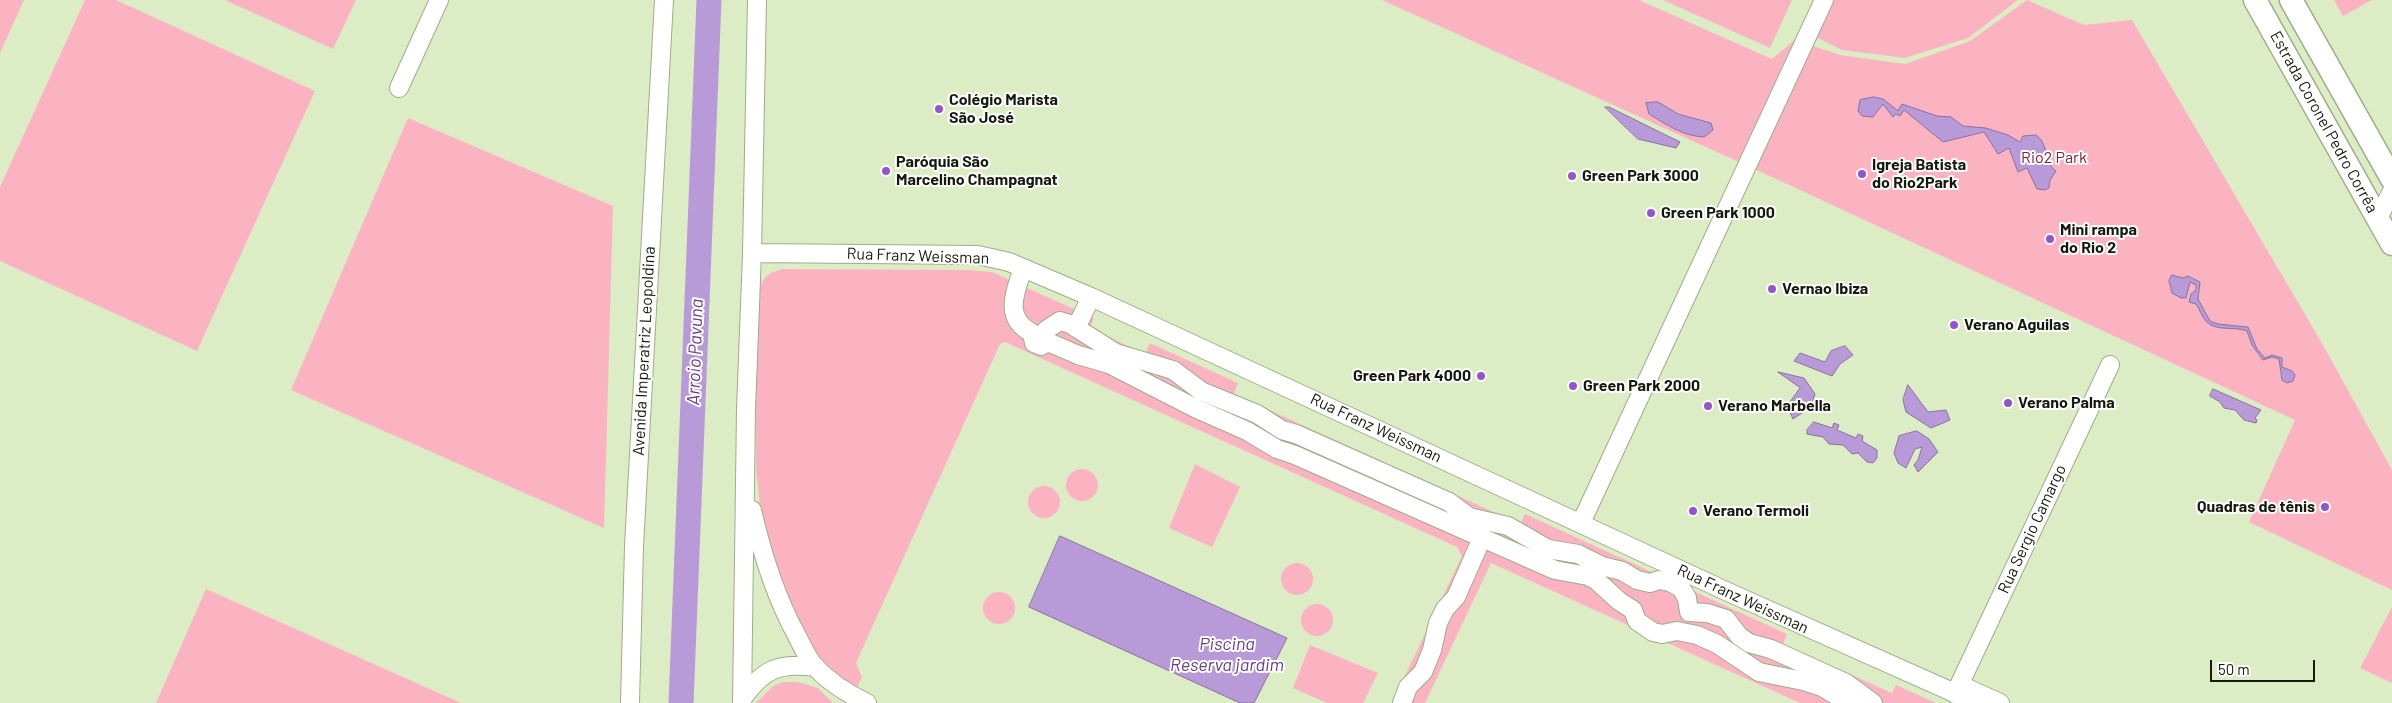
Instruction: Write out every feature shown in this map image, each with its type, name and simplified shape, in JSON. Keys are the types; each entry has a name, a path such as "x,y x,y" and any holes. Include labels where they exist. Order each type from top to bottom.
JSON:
{"main road":[{"name":"Estrada Coronel Pedro Corrêa","path":"2255,0 2392,244"},
{"name":"Estrada Coronel Pedro Corrêa","path":"2291,0 2382,149 2392,179"}],"street":[{"path":"399,88 439,0"},
{"name":"Avenida Imperatriz Leopoldina","path":"630,703 635,518 664,0"},
{"path":"742,701 746,409 752,253 757,0"},
{"path":"1581,523 1824,0"},
{"path":"2378,218 2392,191"},
{"name":"Rua Franz Weissman","path":"752,253 978,255 998,258 1092,297 1581,523 1957,689 1977,703"},
{"path":"1023,268 1013,304 1017,321 1024,329 1042,335 1078,355 1109,364 1195,408 1247,431 1277,449 1295,455 1555,570 1588,576 1604,585 1619,601 1633,610 1638,620 1653,632 1662,634 1677,631 1698,635 1717,644 1759,672 1803,680 1822,687 1849,703"},
{"path":"1076,328 1092,297"},
{"path":"1042,335 1060,321 1076,328 1116,353 1173,370 1201,391 1215,398 1241,407 1282,430 1316,442 1449,502 1469,517 1508,526 1548,549 1578,554 1602,566 1622,571 1637,580 1650,583"},
{"name":"Rua Sergio Camargo","path":"1957,689 2110,365"},
{"path":"746,481 761,550 777,595 805,652 816,667 849,694 867,703"},
{"path":"1402,703 1408,687 1423,672 1432,650 1438,623 1445,609 1456,596 1482,538"},
{"path":"1633,610 1636,596 1641,589 1659,580 1670,582 1681,588 1687,598 1689,612 1685,624 1677,631"},
{"path":"1689,612 1707,613 1726,619 1739,636 1749,643 1772,649 1846,683 1873,703"},
{"path":"742,701 754,683 773,669 791,665 816,667"},
{"path":"1957,689 2000,703"}],"green space":[{"path":"0,0 24,0 0,53"},
{"path":"85,0 116,0 315,91 197,351 0,261 0,187"},
{"path":"225,0 356,0 333,49"},
{"name":"Rio2 Park","path":"1382,0 1639,0 1772,59 1795,40 1840,55 1905,64 1970,41 2027,0 2084,25 2132,20 2323,345 2392,470 2392,590 2249,522 2295,420 1772,177"},
{"path":"1663,0 1792,0 1770,48"},
{"path":"1833,0 2018,0 1968,38 1905,58 1842,50 1816,37"},
{"path":"2334,0 2372,0 2343,16"},
{"path":"408,118 613,206 604,528 291,390"},
{"path":"783,269 969,270 992,272 1094,318 1090,328 1145,354 1150,343 1238,383 1234,394 1520,524 1525,514 1787,634 1783,644 1892,693 1896,685 1936,703 1800,703 1491,563 1425,703 1392,703 1462,556 1457,547 1005,342 1000,344 856,663 862,677 855,693 817,654 781,590 763,535 756,468 756,386 760,287 768,275"},
{"path":"1195,464 1240,487 1212,547 1169,528"},
{"path":"1082,469 1088,470 1093,474 1097,479 1097,491 1093,496 1088,500 1082,501 1076,500 1071,496 1067,491 1066,485 1067,479 1071,474 1076,470"},
{"path":"1044,486 1055,491 1060,502 1055,513 1044,518 1033,513 1028,502 1033,491"},
{"path":"1297,563 1303,564 1308,568 1312,573 1312,585 1308,590 1303,594 1297,595 1291,594 1286,590 1282,585 1281,579 1282,573 1286,568 1291,564"},
{"path":"206,589 461,703 156,703"},
{"path":"999,592 1010,597 1015,608 1010,619 999,624 988,619 983,608 988,597"},
{"path":"1317,604 1328,609 1333,620 1328,631 1317,636 1306,631 1301,620 1306,609"},
{"path":"2392,607 2392,683 2360,668"},
{"path":"1310,645 1378,673 1363,703 1327,703 1293,688"},
{"path":"783,682 798,682 818,688 833,703 756,703 773,686"}],"water":[{"path":"1874,97 1883,99 1898,111 1902,104 1937,116 1951,117 1963,126 1986,128 2008,135 2020,142 2023,136 2036,135 2043,143 2050,164 2056,171 2050,180 2049,188 2045,190 2037,189 2027,168 2018,172 2009,148 1998,154 1984,132 1943,142 1904,110 1900,116 1896,114 1893,117 1883,104 1873,117 1862,116 1858,111 1860,100"},
{"path":"1658,102 1678,114 1711,123 1713,130 1704,137 1689,135 1675,129 1649,114 1646,103"},
{"path":"1605,107 1609,107 1680,142 1676,148 1638,139"},
{"path":"2172,275 2183,278 2188,276 2200,282 2198,299 2210,321 2218,324 2248,327 2257,349 2265,358 2272,355 2282,358 2282,367 2292,371 2295,375 2293,381 2287,383 2282,380 2279,359 2272,357 2263,360 2252,345 2247,331 2215,327 2206,321 2196,304 2189,302 2191,294 2196,290 2196,285 2190,282 2186,298 2181,298 2172,293 2169,281"},
{"path":"1845,346 1853,355 1840,364 1832,376 1794,361 1800,353 1825,362 1831,351"},
{"path":"1778,372 1804,378 1815,394 1811,407 1793,419 1787,406 1800,388"},
{"path":"1908,385 1928,412 1946,410 1950,420 1931,428 1906,412 1903,400"},
{"path":"2213,389 2261,410 2255,418 2257,420 2256,423 2244,420 2235,410 2224,408 2220,402 2210,396"},
{"path":"1814,422 1832,428 1834,423 1839,425 1837,430 1856,438 1858,434 1863,436 1862,441 1877,450 1877,458 1873,463 1867,462 1858,453 1852,454 1843,445 1829,444 1823,437 1807,434 1807,430"},
{"path":"1917,431 1929,439 1938,452 1918,472 1914,465 1918,460 1922,447 1915,449 1906,468 1898,463 1894,453 1899,436"},
{"name":"Piscina Reserva jardim","path":"1060,536 1287,638 1254,703 1240,703 1029,607"}],"waterway":[{"name":"Arroio Pavuna","path":"681,703 709,0"}],"place":[{"name":"Colégio Marista São José","path":"939,109"},
{"name":"Paróquia São Marcelino Champagnat","path":"886,171"},
{"name":"Igreja Batista do Rio2Park","path":"1862,174"},
{"name":"Green Park 3000","path":"1572,176"},
{"name":"Green Park 1000","path":"1651,213"},
{"name":"Mini rampa do Rio 2","path":"2050,239"},
{"name":"Vernao Ibiza","path":"1772,289"},
{"name":"Verano Aguilas","path":"1954,325"},
{"name":"Green Park 4000","path":"1481,376"},
{"name":"Green Park 2000","path":"1573,386"},
{"name":"Verano Palma","path":"2008,403"},
{"name":"Verano Marbella","path":"1708,406"},
{"name":"Quadras de tênis","path":"2325,507"},
{"name":"Verano Termoli","path":"1693,511"}]}
